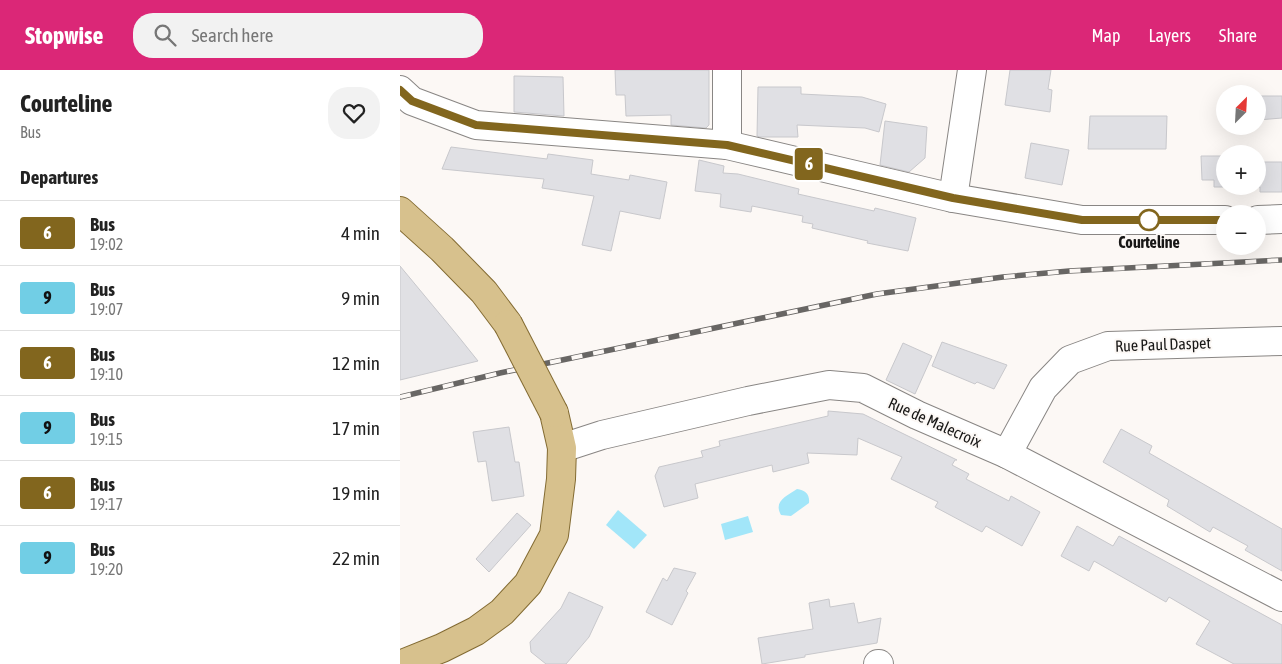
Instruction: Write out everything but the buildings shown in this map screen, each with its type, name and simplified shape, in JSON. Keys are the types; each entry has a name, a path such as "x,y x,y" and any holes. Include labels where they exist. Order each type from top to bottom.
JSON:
{"main road":[{"path":"400,211 472,279 508,324 554,413 562,448 561,479 554,535 528,584 502,612 476,631 442,648 402,664"}],"street":[{"path":"727,70 727,145"},
{"path":"953,198 972,70"},
{"path":"400,90 412,101 476,125 727,145 953,198 1082,220 1216,220"},
{"path":"1266,220 1282,220"},
{"name":"Rue Paul Daspet","path":"1007,454 1043,388 1070,360 1108,346 1282,341"},
{"name":"Rue de Malecroix","path":"562,448 612,433 748,401 829,385 863,388 917,415 1007,454 1282,596"}],"water":[{"path":"797,489 806,493 809,497 809,503 791,516 781,515 779,510 780,502"},
{"path":"618,510 647,535 634,549 606,525"},
{"path":"748,516 753,532 725,540 721,524"}],"railway":[{"path":"400,397 500,373 877,294 1003,277 1069,271 1282,260"}],"bus line":[{"name":"6","path":"400,90 412,101 476,125 727,145 953,198 1082,220 1216,220"}],"place":[{"name":"Courteline","path":"1149,220"}]}
